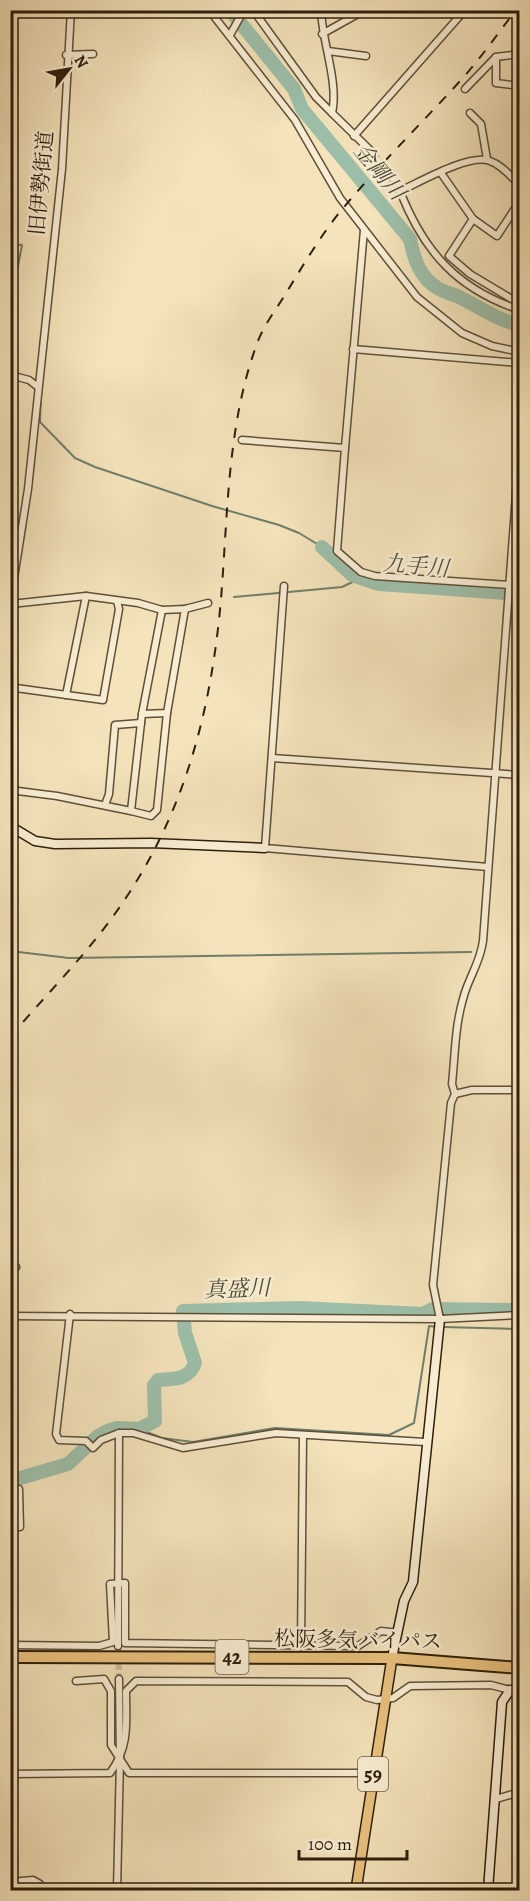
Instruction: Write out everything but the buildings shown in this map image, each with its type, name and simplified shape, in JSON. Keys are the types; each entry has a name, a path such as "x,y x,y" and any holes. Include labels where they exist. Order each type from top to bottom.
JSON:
{"highway":[{"name":"松阪多気バイパス","path":"10,1657 392,1658 519,1661"},
{"name":"松阪多気バイパス","path":"454,1661 519,1668"}],"main road":[{"name":"59","path":"356,1890 392,1658"}],"street":[{"name":"旧伊勢街道","path":"10,680 14,578 28,489 62,169 66,55 71,10"},
{"path":"93,10 115,10"},
{"path":"209,10 295,120 340,198 417,297 440,318 462,333 492,346 519,352"},
{"path":"230,35 244,10"},
{"path":"253,10 316,97 374,154"},
{"path":"321,10 322,34 328,51 332,113"},
{"path":"322,34 365,10"},
{"path":"354,136 465,10"},
{"path":"328,51 366,56"},
{"path":"66,55 93,54"},
{"path":"465,89 496,57 519,54"},
{"path":"496,57 496,83 519,86"},
{"path":"470,113 481,124 487,159"},
{"path":"400,191 453,166 487,159 499,165 519,185"},
{"path":"389,171 424,238 452,273 475,291 519,310"},
{"path":"441,173 473,219 497,236 519,201"},
{"path":"473,219 449,256 470,274 519,304"},
{"path":"364,229 337,551 361,572 375,576 510,585"},
{"path":"353,349 519,363"},
{"path":"10,375 29,381 38,387"},
{"path":"242,440 345,447"},
{"path":"392,1658 404,1601 413,1582 440,1324 433,1285 451,1103 455,1094 452,1084 458,1017 464,994 480,961 510,585 519,440"},
{"path":"265,848 284,586"},
{"path":"12,604 86,596 138,603 162,610 185,609 208,603"},
{"path":"66,695 86,596"},
{"path":"10,680 16,688 103,700 119,609 117,601"},
{"path":"10,790 105,805 151,816 157,810 167,713 185,609"},
{"path":"131,811 142,714 162,610"},
{"path":"142,714 167,713"},
{"path":"105,805 109,794 115,725 141,723"},
{"path":"272,758 519,775"},
{"path":"10,826 35,842 55,844 151,843 265,848 488,867"},
{"path":"455,1094 472,1090 519,1090"},
{"path":"10,1316 70,1314 187,1316 440,1324 519,1315"},
{"path":"70,1314 56,1434 59,1440 86,1441 93,1448 101,1440 119,1433 133,1433 183,1448 276,1433 426,1442"},
{"path":"118,1646 119,1433"},
{"path":"301,1646 303,1435"},
{"path":"10,1527 20,1527 19,1489"},
{"path":"10,1645 99,1646 113,1642 110,1584 118,1583 125,1583 125,1643 358,1646 381,1631 398,1634"},
{"path":"76,1681 104,1679 111,1691 111,1745 129,1773 373,1773"},
{"path":"117,1890 120,1759 118,1679"},
{"path":"10,1773 110,1773 120,1759 126,1742 126,1691 136,1681 348,1682 366,1697 386,1700 410,1686 491,1685 510,1690 519,1688"},
{"path":"489,1890 502,1702 510,1690"},
{"path":"496,1798 519,1792"},
{"path":"10,1882 33,1880 40,1884 40,1890"}],"waterway":[{"name":"金剛川","path":"230,10 294,89 302,109 410,239 416,261 427,280 432,285 496,317 520,325"},
{"path":"10,244 22,245 10,308"},
{"path":"10,371 41,384 40,422 75,458 95,467 212,506 279,525 299,533 322,547"},
{"name":"九手川","path":"322,547 352,575 379,584 520,594"},
{"path":"234,597 342,587 359,579"},
{"path":"10,951 69,958 471,952"},
{"name":"真盛川","path":"10,1481 68,1464 98,1436 107,1431 117,1428 139,1429 155,1421 154,1385 158,1380 185,1376 195,1363 185,1333 183,1311 299,1308 423,1314 432,1309 520,1310"},
{"path":"139,1429 162,1438 193,1442 275,1428 389,1435 414,1423 429,1326 437,1327"},
{"path":"443,1327 520,1329"}],"tunnel":[{"path":"374,154 389,171"},
{"path":"118,1646 119,1679"}],"railway":[{"path":"10,1037 90,946 114,915 138,879 176,804 190,764 210,684 221,599 235,436 248,372 261,334 336,217 468,72 516,10"}]}
